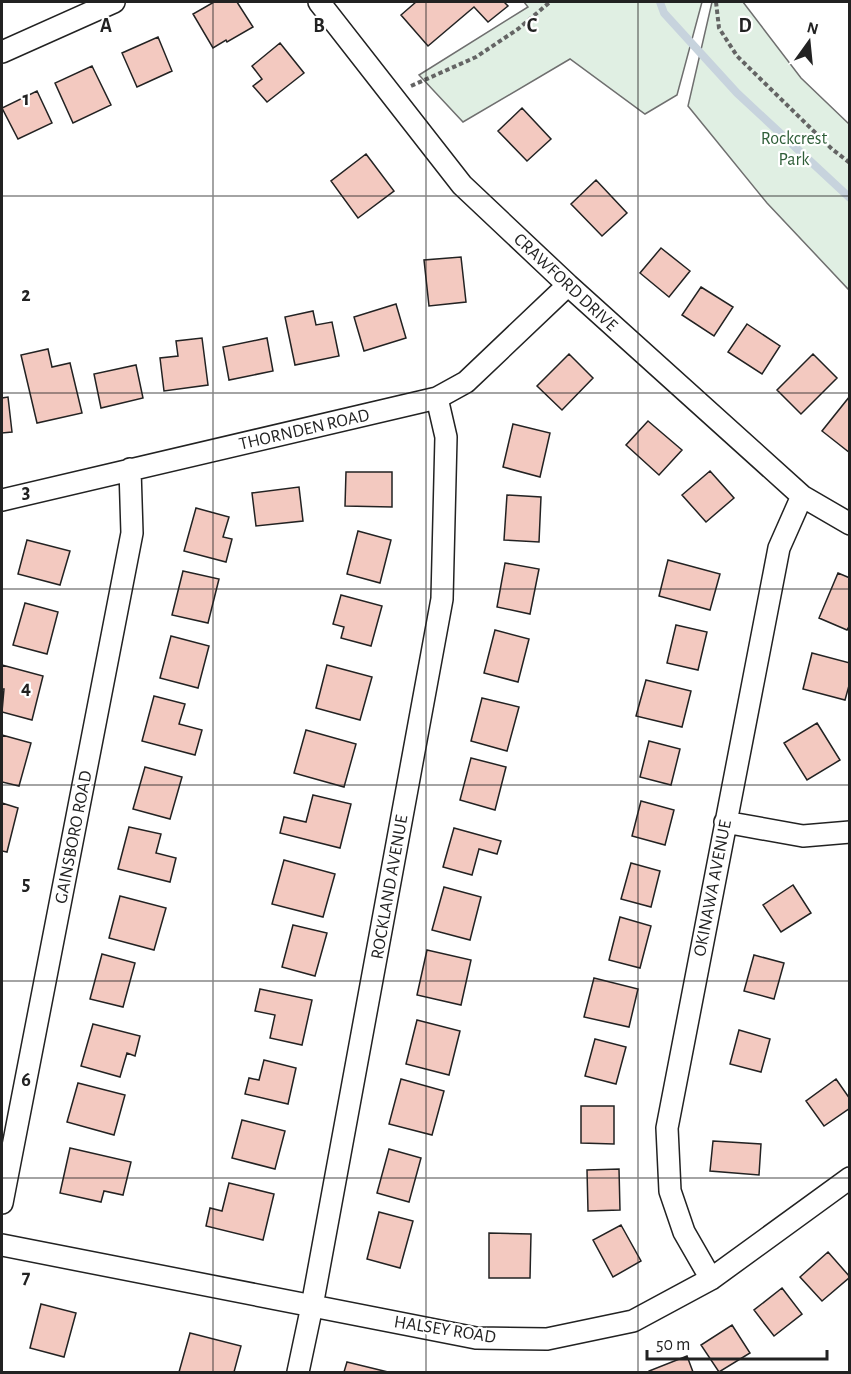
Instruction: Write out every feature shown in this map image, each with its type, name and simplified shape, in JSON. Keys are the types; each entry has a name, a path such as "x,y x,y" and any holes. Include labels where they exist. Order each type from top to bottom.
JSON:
{"street":[{"path":"2,52 114,2"},
{"name":"CRAWFORD DRIVE","path":"319,2 462,185 568,285 802,496 849,524"},
{"name":"THORNDEN ROAD","path":"2,500 437,398 466,382 568,285"},
{"name":"ROCKLAND AVENUE","path":"297,1372 312,1306 442,599 446,437 437,398"},
{"name":"GAINSBORO ROAD","path":"2,1203 132,533 130,469"},
{"name":"OKINAWA AVENUE","path":"711,1279 684,1232 670,1191 667,1128 779,548 802,496"},
{"path":"725,822 803,836 849,832"},
{"name":"HALSEY ROAD","path":"2,1245 476,1338 547,1339 633,1321 711,1279 849,1178"}],"path":[{"path":"394,98 426,78 476,57 518,29 550,2"},
{"path":"716,2 719,28 738,56 832,149 849,162"}],"green space":[{"path":"524,2 702,2 677,95 645,114 570,59 463,122 419,75 528,7"},
{"name":"Rockcrest Park","path":"712,2 743,2 801,78 849,124 849,290 767,203 688,106"}],"building":[{"path":"214,2 237,2 253,27 213,48 193,14"},
{"path":"416,2 504,2 508,6 488,22 474,7 428,46 401,15"},
{"path":"158,37 172,71 137,87 122,53"},
{"path":"280,43 304,73 267,102 253,86 262,79 252,66"},
{"path":"92,66 111,105 73,123 55,83"},
{"path":"37,91 52,123 18,139 2,108"},
{"path":"522,108 551,139 527,161 498,131"},
{"path":"366,154 394,191 358,218 331,181"},
{"path":"596,180 627,213 602,236 571,204"},
{"path":"661,248 690,271 669,297 640,273"},
{"path":"461,257 466,302 429,306 424,260"},
{"path":"701,287 733,307 714,336 682,315"},
{"path":"396,304 406,338 364,351 354,317"},
{"path":"313,311 316,325 332,322 339,356 295,365 285,317"},
{"path":"747,324 780,346 762,374 728,352"},
{"path":"202,338 208,385 164,391 160,358 178,356 176,341"},
{"path":"267,338 273,371 229,380 223,347"},
{"path":"48,349 52,367 70,363 82,413 37,423 21,355"},
{"path":"569,354 593,378 562,410 537,386"},
{"path":"813,354 837,378 801,414 777,390"},
{"path":"136,365 143,398 101,408 94,374"},
{"path":"850,396 850,453 822,431"},
{"path":"8,397 12,432 2,433 2,398"},
{"path":"648,421 682,450 659,475 626,445"},
{"path":"513,424 550,433 540,477 503,467"},
{"path":"710,471 734,498 706,522 682,495"},
{"path":"346,472 392,472 392,507 345,506"},
{"path":"299,487 303,521 256,526 252,493"},
{"path":"507,495 541,497 539,542 504,540"},
{"path":"196,508 229,517 223,537 232,539 226,562 184,551"},
{"path":"358,531 391,540 380,583 347,574"},
{"path":"27,540 70,551 60,585 18,574"},
{"path":"668,560 720,574 710,610 659,596"},
{"path":"505,563 539,569 530,614 497,607"},
{"path":"183,571 219,579 208,623 172,615"},
{"path":"838,573 850,578 850,625 847,630 819,618"},
{"path":"341,595 382,606 371,646 341,638 344,627 333,624"},
{"path":"25,603 58,612 47,654 13,645"},
{"path":"676,625 707,632 698,670 667,663"},
{"path":"495,630 529,639 518,682 484,673"},
{"path":"171,636 209,646 198,688 160,678"},
{"path":"812,653 850,663 850,682 845,700 803,689"},
{"path":"2,665 43,676 32,720 2,712 4,689 2,689"},
{"path":"327,665 372,677 360,720 316,708"},
{"path":"646,680 691,691 682,727 636,716"},
{"path":"154,696 185,704 179,724 202,730 195,755 142,741"},
{"path":"482,698 519,707 507,751 471,741"},
{"path":"817,723 840,760 807,780 784,743"},
{"path":"306,730 356,744 344,787 294,773"},
{"path":"2,735 31,743 19,786 2,782"},
{"path":"649,741 680,749 671,785 640,777"},
{"path":"471,758 506,767 495,810 460,800"},
{"path":"145,767 182,777 170,819 133,809"},
{"path":"313,795 351,804 340,848 280,833 284,817 306,822"},
{"path":"641,801 674,810 665,845 632,836"},
{"path":"2,803 18,808 7,852 2,851"},
{"path":"129,827 161,834 156,853 176,858 170,882 118,869"},
{"path":"454,828 501,841 497,854 479,849 472,875 443,867"},
{"path":"284,860 335,874 323,917 272,904"},
{"path":"631,863 660,871 651,907 621,899"},
{"path":"793,885 811,913 781,932 763,905"},
{"path":"444,887 481,897 470,940 432,930"},
{"path":"120,896 166,908 154,950 109,938"},
{"path":"620,917 651,926 640,968 609,960"},
{"path":"293,925 327,933 315,976 282,967"},
{"path":"427,950 471,960 461,1005 417,995"},
{"path":"102,954 135,963 123,1007 90,999"},
{"path":"754,955 784,963 774,999 744,991"},
{"path":"594,978 638,989 629,1027 584,1017"},
{"path":"260,989 312,1000 302,1045 270,1038 275,1015 255,1011"},
{"path":"417,1020 460,1031 449,1075 406,1064"},
{"path":"93,1024 140,1036 135,1056 127,1053 120,1077 81,1066"},
{"path":"739,1030 770,1039 761,1072 730,1064"},
{"path":"595,1039 626,1047 616,1084 585,1076"},
{"path":"264,1060 296,1068 288,1104 245,1094 249,1078 259,1080"},
{"path":"401,1079 444,1091 432,1135 389,1124"},
{"path":"836,1079 850,1099 850,1108 824,1126 806,1101"},
{"path":"78,1083 125,1095 114,1135 67,1122"},
{"path":"581,1106 614,1106 614,1144 581,1143"},
{"path":"242,1120 285,1131 275,1169 232,1158"},
{"path":"713,1141 761,1144 759,1175 710,1171"},
{"path":"70,1148 131,1162 123,1195 104,1191 101,1202 60,1193"},
{"path":"389,1149 421,1158 409,1202 377,1193"},
{"path":"619,1169 620,1210 588,1211 587,1170"},
{"path":"229,1183 274,1194 263,1240 206,1226 210,1208 222,1211"},
{"path":"379,1212 413,1221 400,1268 367,1259"},
{"path":"621,1225 641,1261 613,1277 593,1240"},
{"path":"489,1233 531,1234 530,1278 489,1278"},
{"path":"828,1252 850,1277 822,1301 800,1277"},
{"path":"782,1288 802,1314 774,1336 754,1310"},
{"path":"41,1304 76,1313 64,1357 30,1348"},
{"path":"732,1325 750,1353 719,1372 701,1345"},
{"path":"190,1333 241,1346 234,1372 179,1372"},
{"path":"687,1356 693,1372 649,1372 649,1371"},
{"path":"347,1362 388,1372 344,1372"}],"waterway":[{"path":"660,2 664,13 737,93 850,198"}]}
